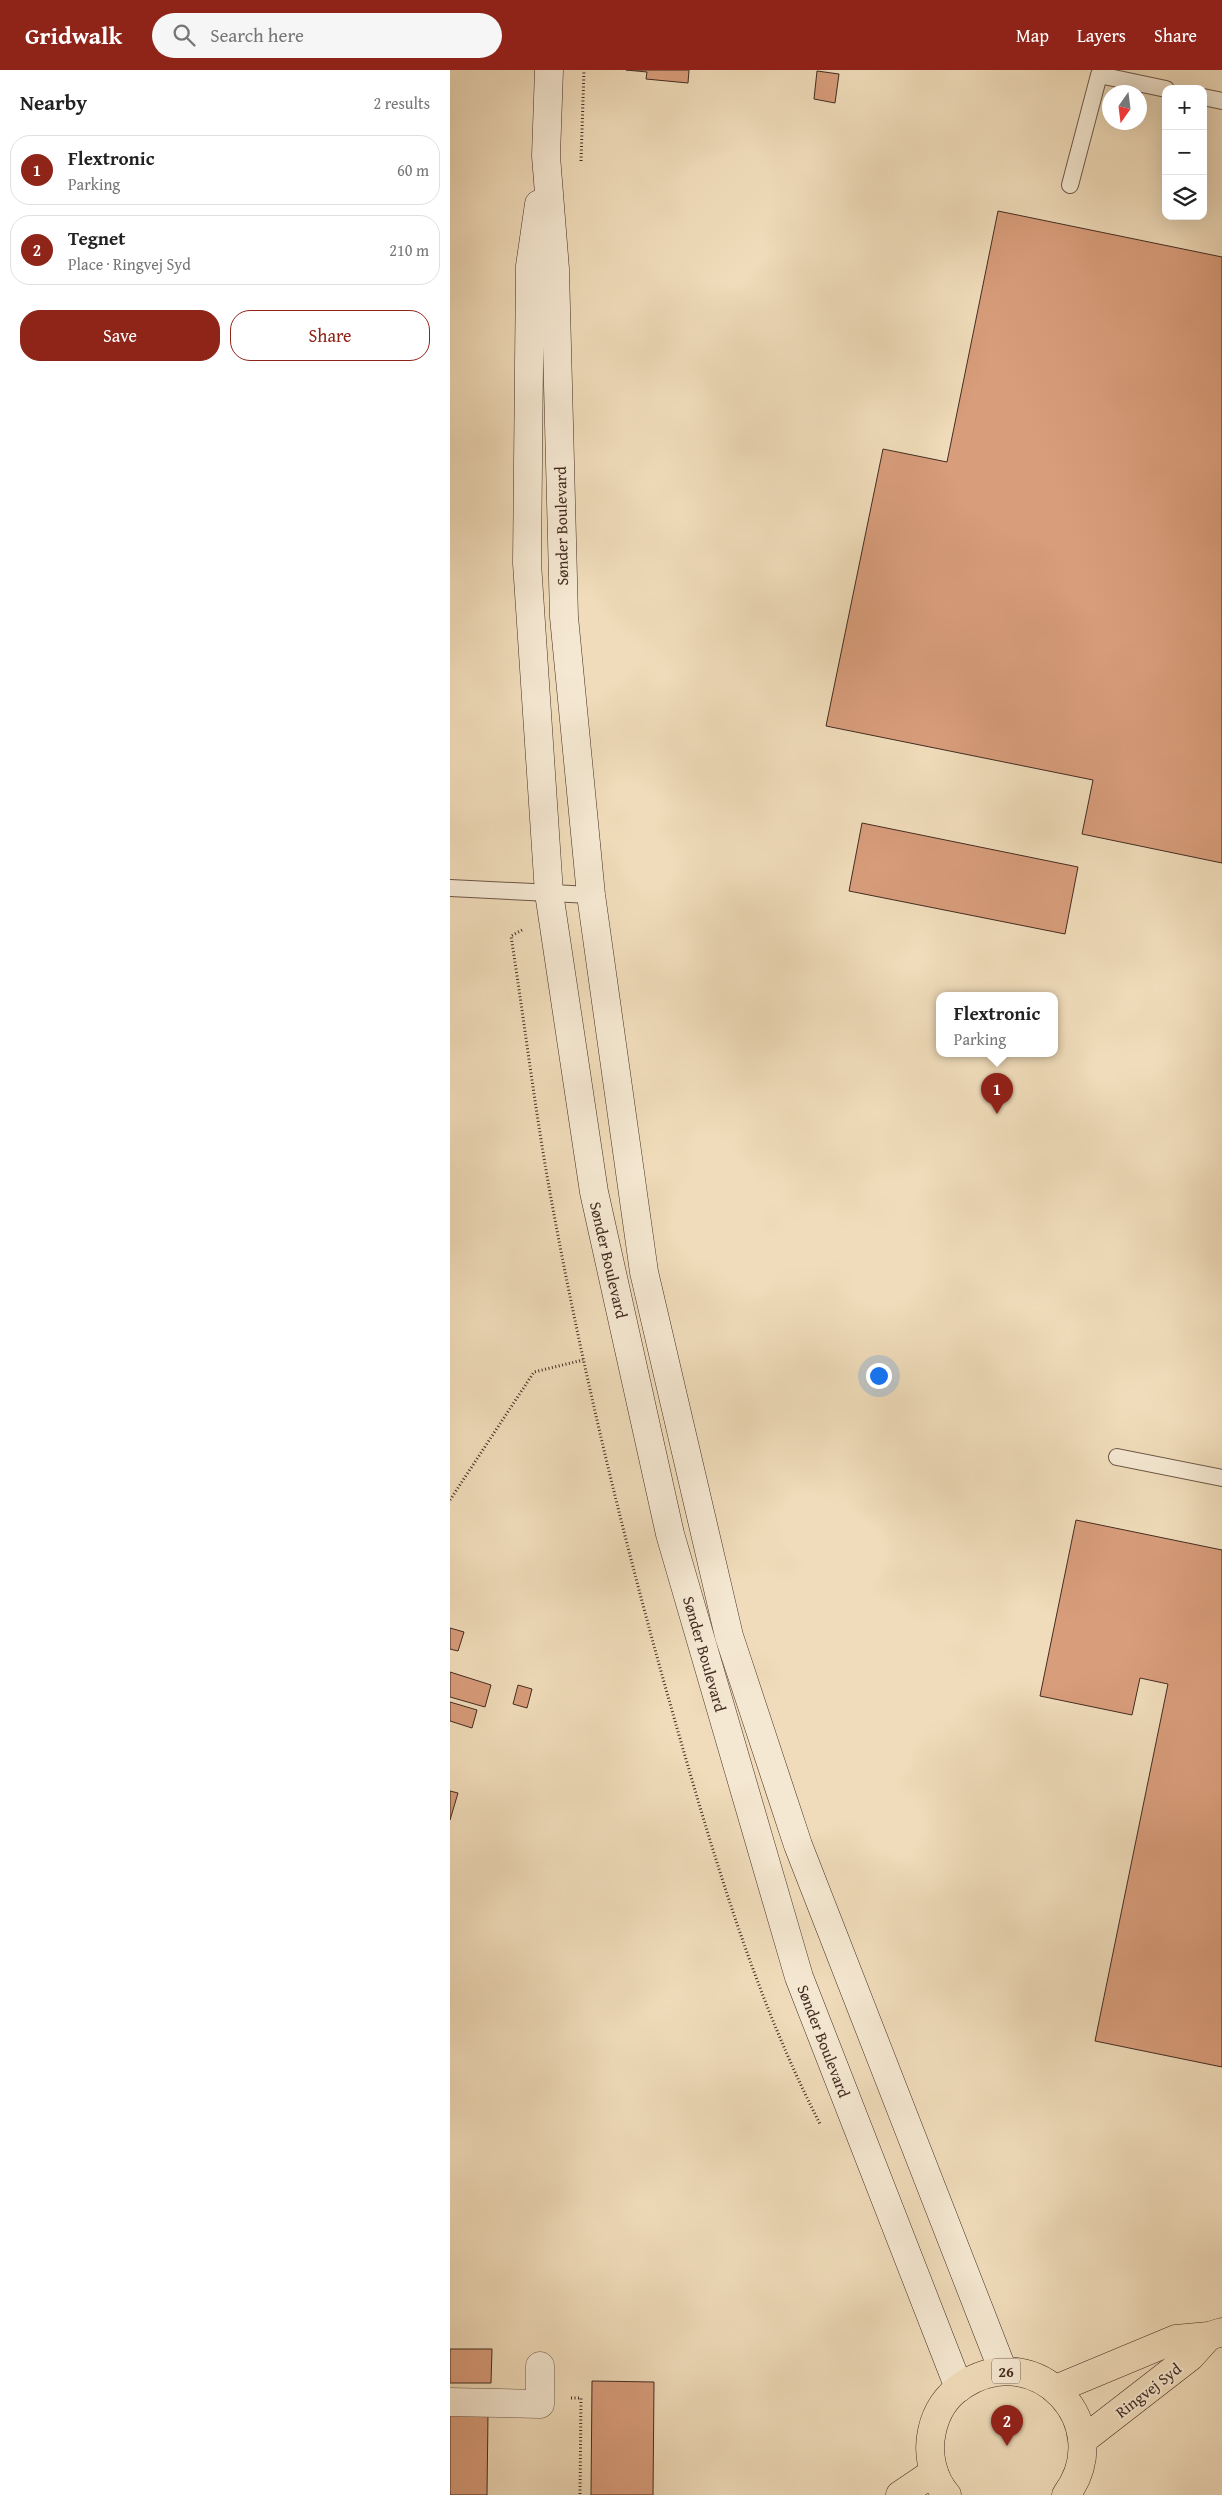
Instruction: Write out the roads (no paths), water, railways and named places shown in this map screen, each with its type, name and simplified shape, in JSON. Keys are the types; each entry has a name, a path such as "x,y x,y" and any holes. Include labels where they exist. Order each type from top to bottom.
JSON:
{"main road":[{"name":"Sønder Boulevard","path":"549,70 546,156 554,269 564,617 591,895 644,1272 729,1636 798,1845 1003,2371"},
{"name":"Sønder Boulevard","path":"546,156 530,266 527,563 549,893 594,1192 670,1534 799,1977 959,2388"},
{"name":"Ringvej Syd","path":"1056,2389 1176,2339 1216,2334"},
{"name":"Ringvej Syd","path":"1083,2440 1190,2357 1216,2334"},
{"path":"450,2402 540,2404 540,2366"},
{"name":"26","path":"948,2495 934,2472 930,2441 939,2411 959,2388 972,2379 1003,2371 1022,2372 1040,2379 1056,2389 1069,2404 1078,2421 1083,2440 1079,2469 1066,2495"},
{"path":"900,2495 934,2472"}],"lane":[{"path":"1070,185 1099,75 1162,88"},
{"path":"1207,98 1222,101"},
{"path":"450,888 591,895"},
{"path":"1117,1457 1222,1478"}],"place":[{"name":"Flextronic","path":"997,1114"},
{"name":"Tegnet","path":"1007,2446"}]}
